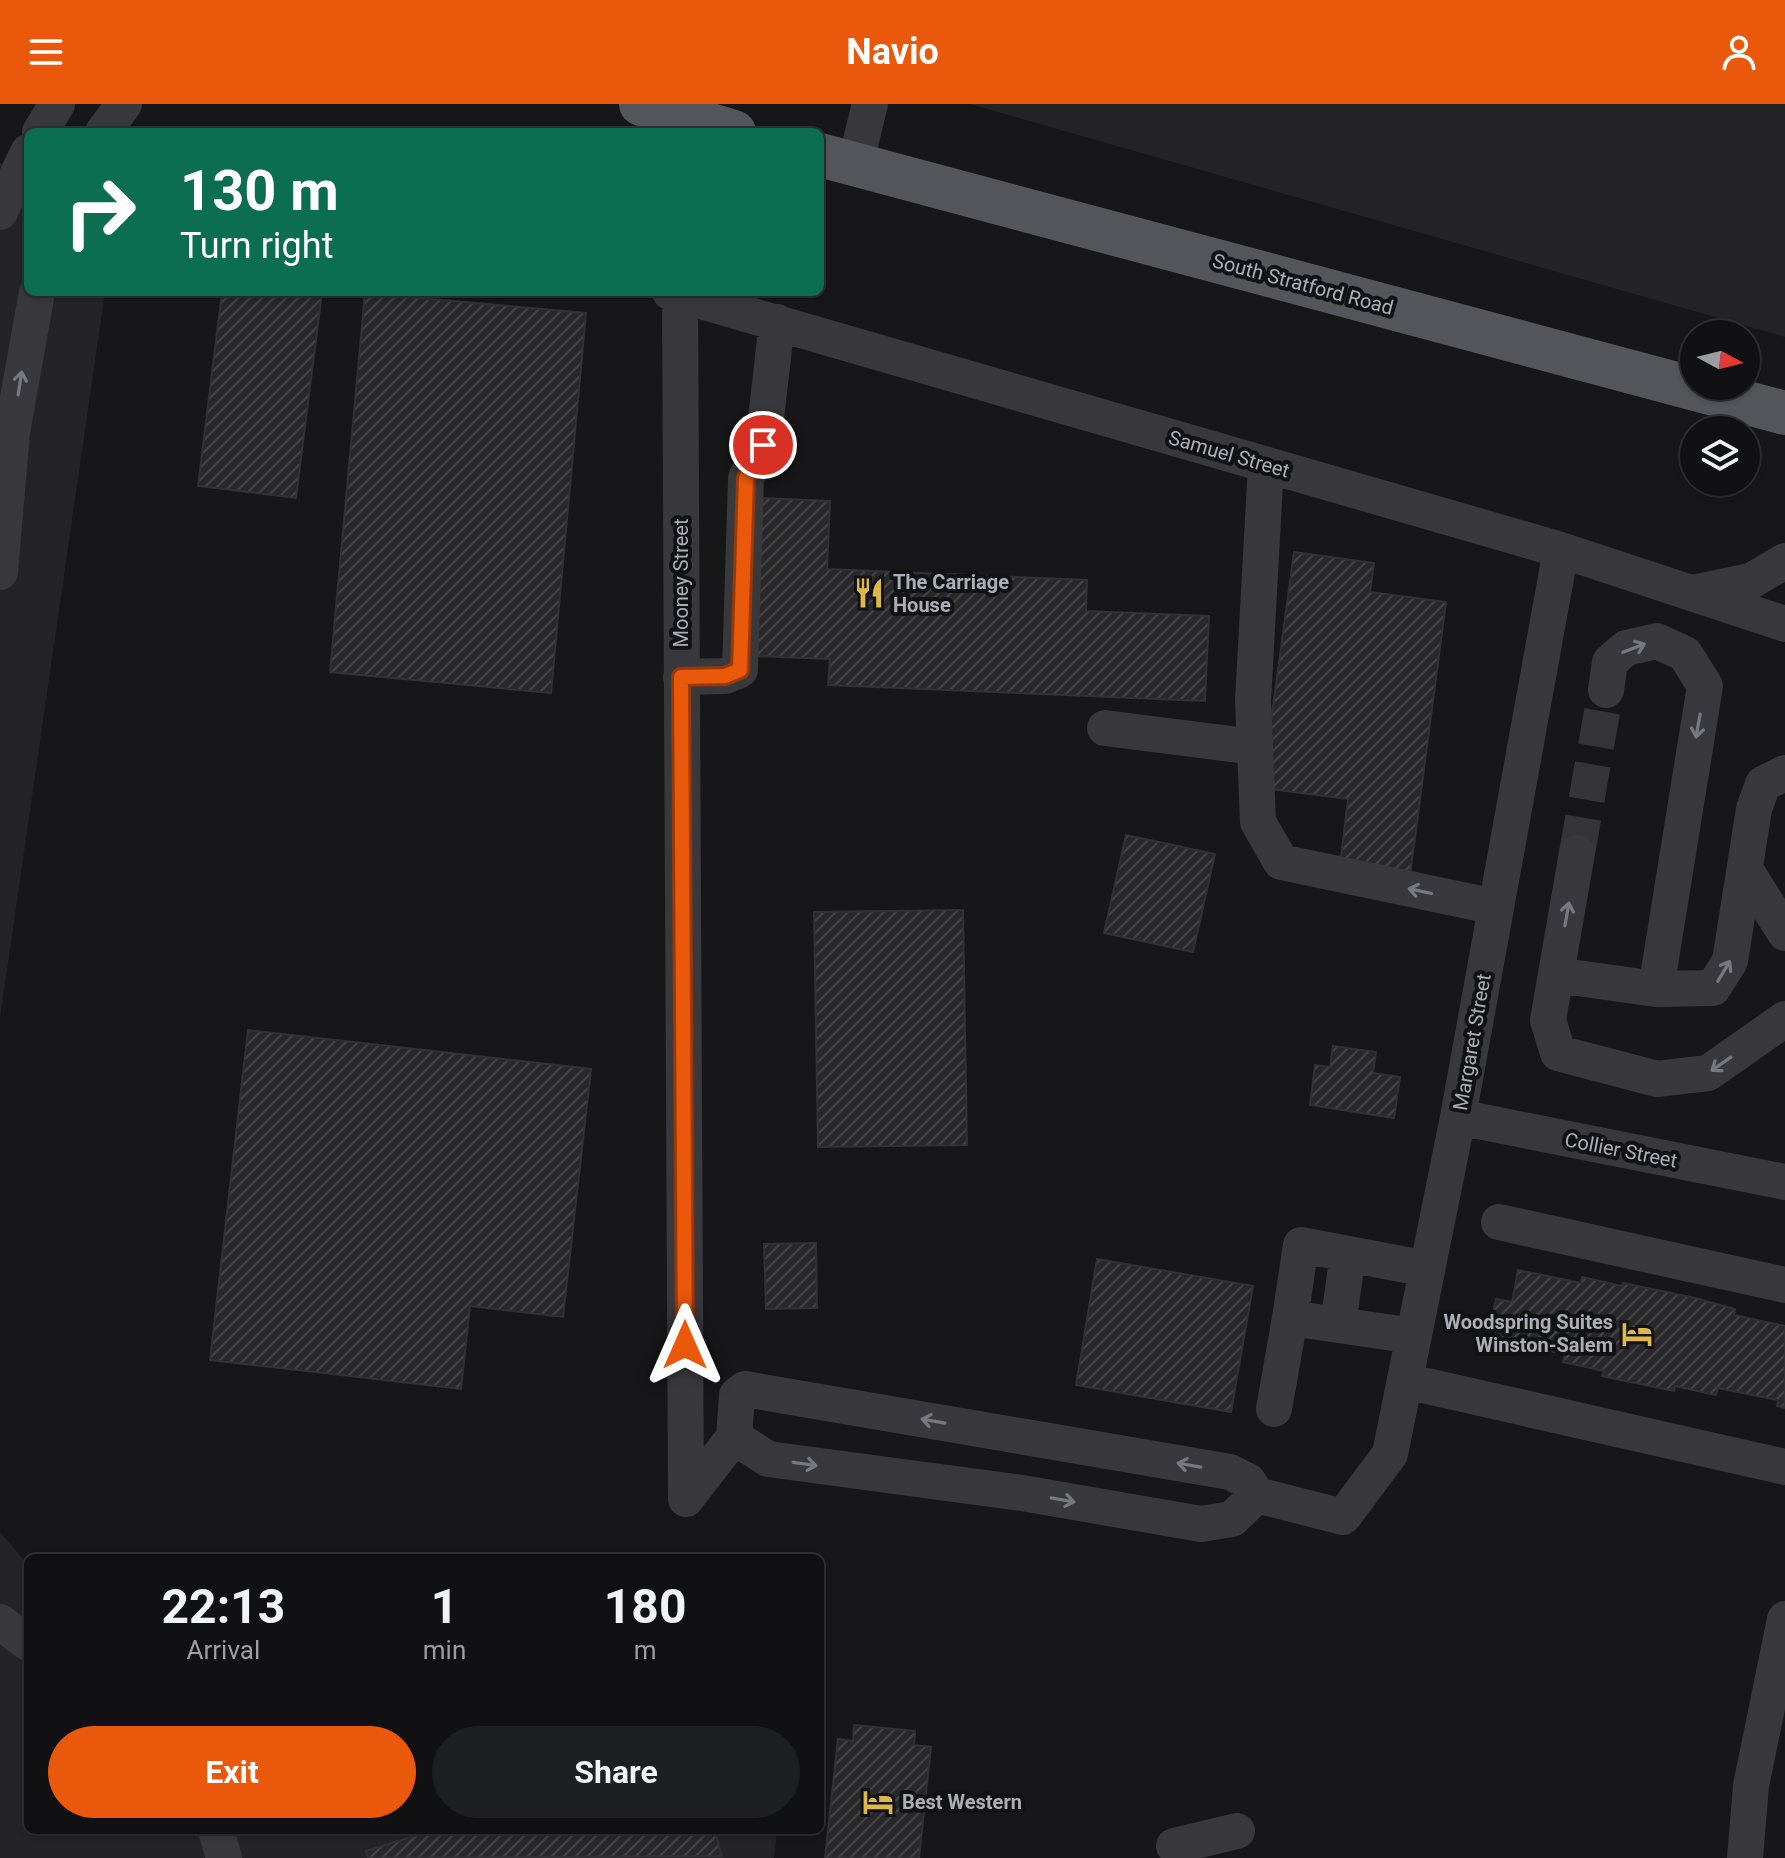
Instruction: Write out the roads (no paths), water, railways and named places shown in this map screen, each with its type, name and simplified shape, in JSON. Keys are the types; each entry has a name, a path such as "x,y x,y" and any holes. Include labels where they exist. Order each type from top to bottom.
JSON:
{"main road":[{"path":"641,104 730,125"},
{"name":"South Stratford Road","path":"838,160 1785,413"}],"street":[{"path":"42,128 57,104"},
{"path":"106,128 124,104"},
{"path":"838,160 870,104"},
{"path":"0,212 24,161"},
{"path":"0,479 12,432 36,296"},
{"name":"Mooney Street","path":"677,296 686,1499 734,1437"},
{"name":"Samuel Street","path":"687,296 1561,550 1785,624"},
{"path":"681,677 725,676 740,670 746,478 763,445 777,322"},
{"path":"0,572 12,432"},
{"path":"1266,465 1253,701 1258,822 1281,862 1496,907"},
{"name":"Margaret Street","path":"1257,1495 1343,1517 1390,1454 1458,1117 1561,550"},
{"path":"1693,593 1751,581 1785,561"},
{"path":"1606,690 1610,662 1626,648 1657,641 1685,654 1705,686 1656,989"},
{"path":"1105,728 1255,747"},
{"path":"1556,975 1656,989 1713,988 1730,961 1754,809 1763,784 1785,773"},
{"path":"1577,853 1548,1020 1558,1053 1657,1079 1708,1073 1785,1019"},
{"path":"1745,869 1785,933"},
{"name":"Collier Street","path":"1458,1117 1785,1182"},
{"path":"1499,1222 1785,1285"},
{"path":"1274,1409 1301,1245 1427,1269"},
{"path":"1338,1325 1348,1254"},
{"path":"1290,1318 1414,1336"},
{"path":"1405,1381 1785,1467"},
{"path":"745,1389 1230,1472 1248,1481 1257,1495 1232,1519 1201,1524 1022,1493 768,1459 734,1437 737,1395 745,1389"},
{"path":"1745,1858 1751,1786 1785,1619"},
{"path":"0,1622 24,1640"},
{"path":"1174,1846 1237,1831"},
{"path":"217,1834 224,1858"}],"tunnel":[{"path":"1577,853 1606,690"}],"place":[{"name":"The Carriage House","path":"869,593"},
{"name":"Woodspring Suites Winston-Salem","path":"1637,1334"},
{"name":"Best Western","path":"878,1802"}]}
